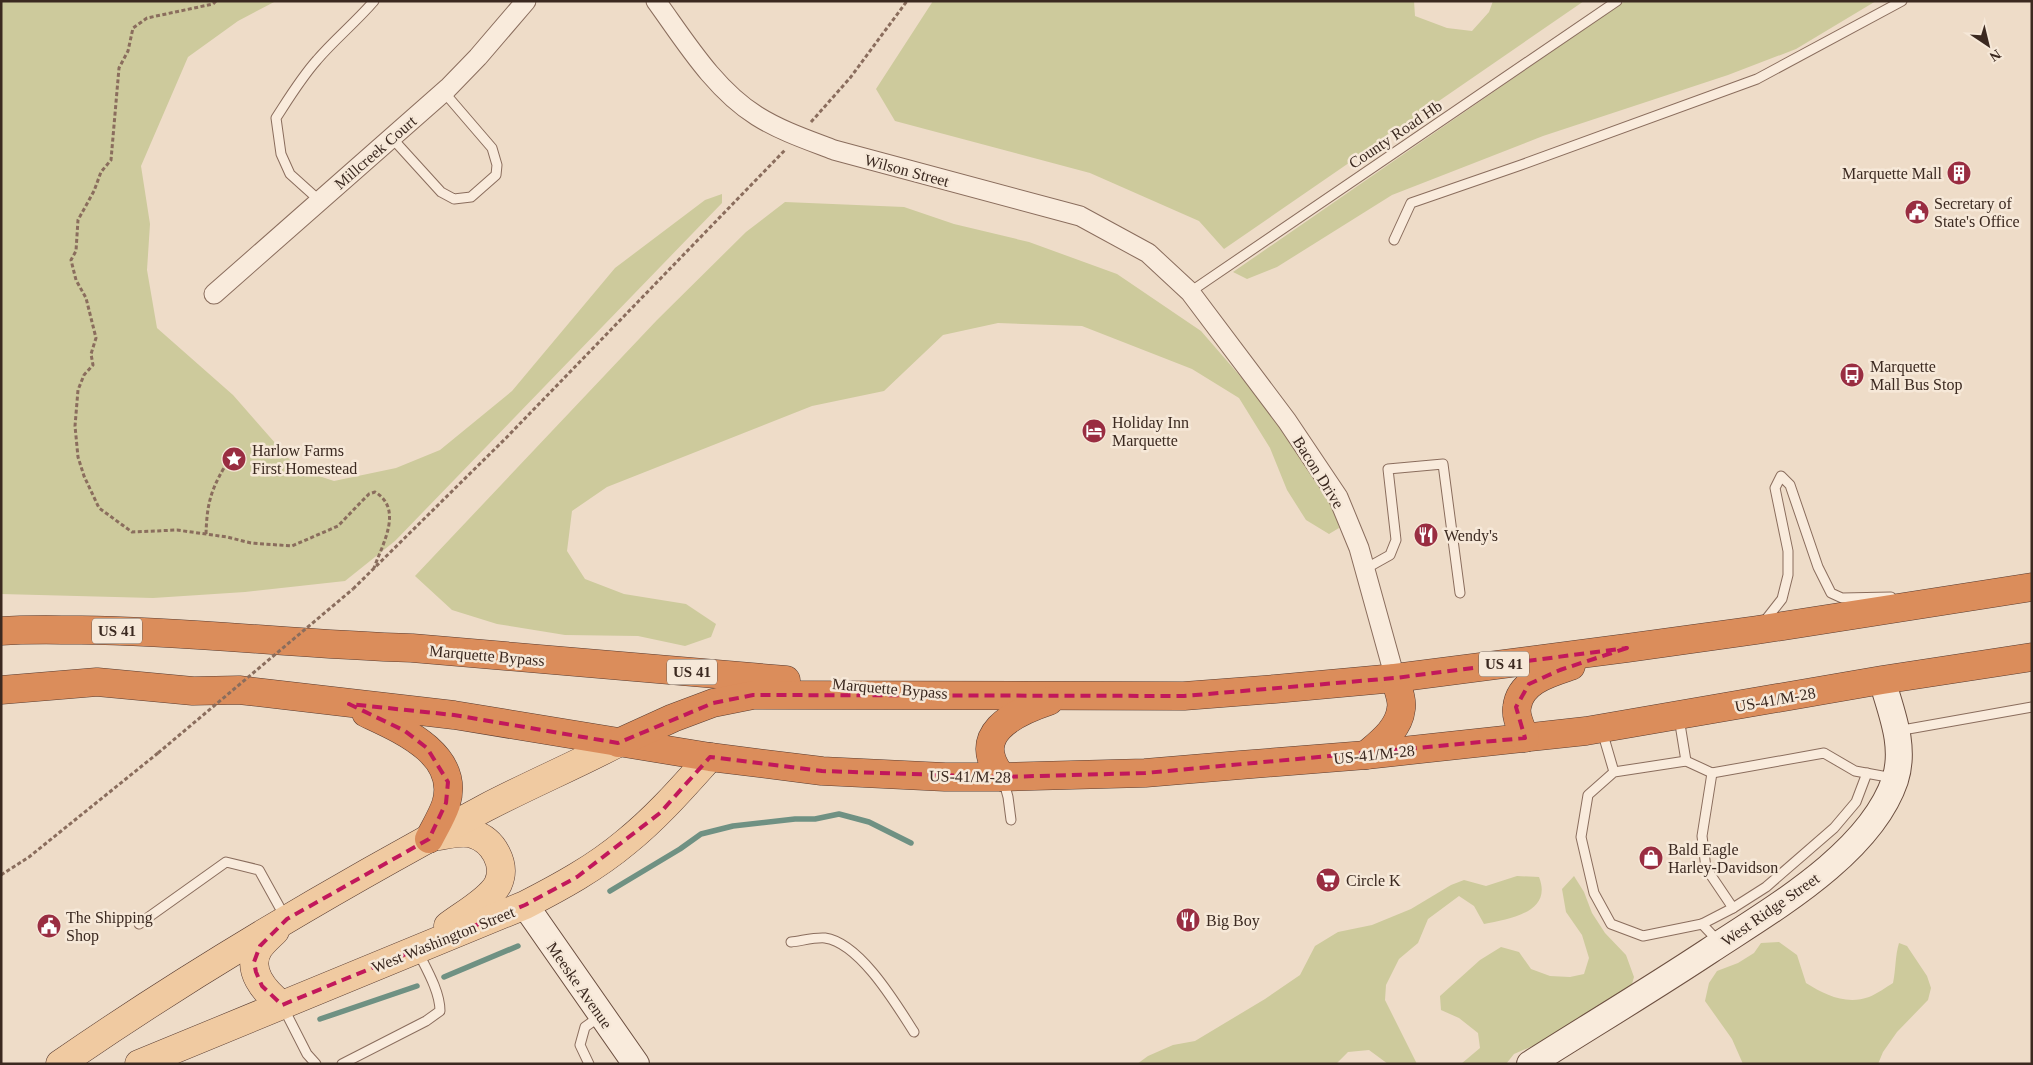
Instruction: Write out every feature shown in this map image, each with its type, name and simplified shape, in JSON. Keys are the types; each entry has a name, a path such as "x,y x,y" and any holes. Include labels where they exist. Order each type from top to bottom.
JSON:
{"highway":[{"name":"US 41","path":"972,694 1184,696 1395,678 1757,630 2032,587"},
{"name":"Marquette Bypass","path":"1,631 132,631 296,641 360,647 412,648 972,694"},
{"path":"1918,675 1971,657 2032,647"},
{"path":"1525,738 1517,717 1516,708 1521,694 1529,684 1540,677 1627,648"},
{"name":"US-41/M-28","path":"710,758 822,771 945,777 1145,773 1366,755 1601,729 1882,680 2032,658"},
{"path":"1366,755 1384,740 1396,725 1402,708 1395,678"},
{"path":"1,690 97,682 193,691 239,690 454,715 710,758"},
{"path":"618,743 673,718 713,703 752,696 972,694"},
{"path":"1002,777 993,766 990,755 995,732 1014,715 1030,707 1064,696"},
{"path":"349,704 411,735 438,760 448,782 448,792 444,809 429,839"}],"main road":[{"path":"60,1064 172,988 287,919 487,807 618,743"},
{"name":"West Washington Street","path":"139,1064 524,905 577,877 625,844 660,813 710,758"},
{"path":"417,950 490,894 497,884 500,875 500,865 492,847 474,834 461,833 429,839"},
{"path":"282,1004 262,986 254,962 260,946 287,919"}],"street":[{"name":"Millcreek Court","path":"214,294 444,91 478,57 526,1"},
{"name":"Wilson Street","path":"656,1 699,60 726,92 756,116 798,136 834,150 1080,216 1148,253 1190,292"},
{"name":"Bacon Drive","path":"1190,292 1287,421 1338,497 1359,548 1395,678"},
{"name":"West Ridge Street","path":"1530,1064 1800,892 1862,834 1886,801 1895,778 1899,755 1897,731 1882,680"},
{"name":"Meeske Avenue","path":"524,905 636,1064"}],"lane":[{"path":"320,201 290,174 281,154 276,118 297,84 318,59 352,26 374,1"},
{"name":"County Road Hb","path":"1190,292 1617,1"},
{"path":"1394,240 1411,203 1757,79 1902,1"},
{"path":"391,137 441,192 454,199 471,197 496,175 497,165 492,148 444,91"},
{"path":"1365,569 1390,555 1396,540 1388,469 1443,464 1460,593"},
{"path":"1757,630 1782,599 1788,575 1788,551 1775,488 1781,476 1790,485 1818,567 1831,593 1842,598 1968,596"},
{"path":"1897,731 2032,707"},
{"path":"1679,715 1686,760"},
{"path":"1601,729 1609,750 1614,772"},
{"path":"1867,773 1856,802 1834,828 1766,887 1733,908 1702,924 1643,936 1611,924 1594,893 1581,837 1588,796 1614,772 1686,760 1712,773 1824,753 1855,771 1867,773 1895,778"},
{"path":"1712,773 1702,836 1706,868 1733,908"},
{"path":"1002,777 1008,797 1011,820"},
{"path":"139,924 226,862 259,870 287,919"},
{"path":"1702,924 1720,944"},
{"path":"791,942 824,938 843,944 870,970 894,1001 914,1032"},
{"path":"342,1064 426,1021 440,1011 437,994 417,950"},
{"path":"282,1004 307,1054 316,1064"},
{"path":"589,1064 580,1045 585,1027 601,1015"}],"path":[{"path":"216,1 213,4 147,18 133,28 128,51 119,68 111,160 101,172 94,191 78,220 76,251 71,260 76,280 86,298 96,338 91,354 93,366 84,376 78,390 75,426 78,457 84,476 99,508 132,532 177,530 251,543 292,546 338,526 369,494 376,492 384,497 390,509 391,522 374,568"},
{"path":"1,875 29,857 158,753 353,589 506,438 798,136 850,78 907,1"},
{"path":"206,534 210,496 230,458"}],"highlighted area":[{"path":"1627,648 1560,670 1529,684 1516,707 1525,738 1145,773 1002,777 822,771 710,757 660,813 577,877 525,905 282,1005 262,986 256,972 254,962 260,946 287,919 429,839 446,803 448,782 427,748 405,731 349,704 454,715 618,743 713,703 753,695 1184,696 1395,678"}],"shaded area":[{"path":"1,1 276,1 238,21 188,57 141,166 150,224 147,270 157,328 233,395 298,469 334,481 396,468 440,450 512,391 615,268 705,200 722,194 722,203 395,541 345,581 245,592 153,598 1,594"},
{"path":"933,1 1414,1 1415,16 1447,28 1472,31 1489,12 1493,1 1584,1 1224,249 1199,221 1090,173 895,121 876,89"},
{"path":"1625,1 1876,1 1796,49 1728,75 1543,136 1392,195 1277,267 1247,279 1233,272"},
{"path":"785,202 904,207 954,224 1029,242 1117,274 1201,331 1281,423 1334,502 1339,528 1329,534 1306,520 1287,490 1270,448 1239,398 1192,369 1082,326 998,323 943,335 884,391 812,406 607,487 572,511 567,551 585,579 624,594 686,604 716,624 711,637 685,646 638,636 565,635 497,624 452,610 415,576 657,320 746,232"},
{"path":"1517,876 1539,877 1542,889 1540,898 1535,906 1527,912 1484,924 1474,906 1459,896 1428,919 1418,943 1399,959 1386,985 1385,1000 1417,1064 1388,1064 1369,1050 1348,1052 1336,1064 1137,1064 1148,1056 1173,1045 1195,1041 1265,999 1300,975 1315,946 1338,932 1372,925 1411,909 1451,885 1464,880 1486,886"},
{"path":"1574,876 1584,892 1592,913 1605,933 1626,955 1634,977 1630,991 1558,1035 1514,1054 1506,1064 1461,1064 1480,1048 1478,1033 1459,1018 1441,1010 1440,996 1480,960 1501,947 1519,952 1531,969 1550,976 1570,977 1584,974 1589,958 1582,935 1566,912 1562,889"},
{"path":"1779,942 1797,955 1806,983 1836,998 1852,1000 1869,997 1893,983 1899,943 1907,946 1927,976 1931,988 1928,1000 1897,1032 1883,1052 1878,1064 1743,1064 1732,1039 1705,1001 1709,983 1717,971 1738,963 1754,953 1761,943"}],"waterway":[{"path":"610,891 680,849 701,834 733,826 795,819 815,819 839,814 869,822 911,843"},
{"path":"444,977 518,946"},
{"path":"320,1019 417,986"}],"place":[{"name":"Marquette Mall","path":"1959,173"},
{"name":"Secretary of State's Office","path":"1917,212"},
{"name":"Marquette Mall Bus Stop","path":"1852,375"},
{"name":"Holiday Inn Marquette","path":"1094,431"},
{"name":"Harlow Farms First Homestead","path":"234,459"},
{"name":"Wendy's","path":"1426,535"},
{"name":"Bald Eagle Harley-Davidson","path":"1651,858"},
{"name":"Circle K","path":"1328,880"},
{"name":"Big Boy","path":"1188,920"},
{"name":"The Shipping Shop","path":"49,926"}]}
